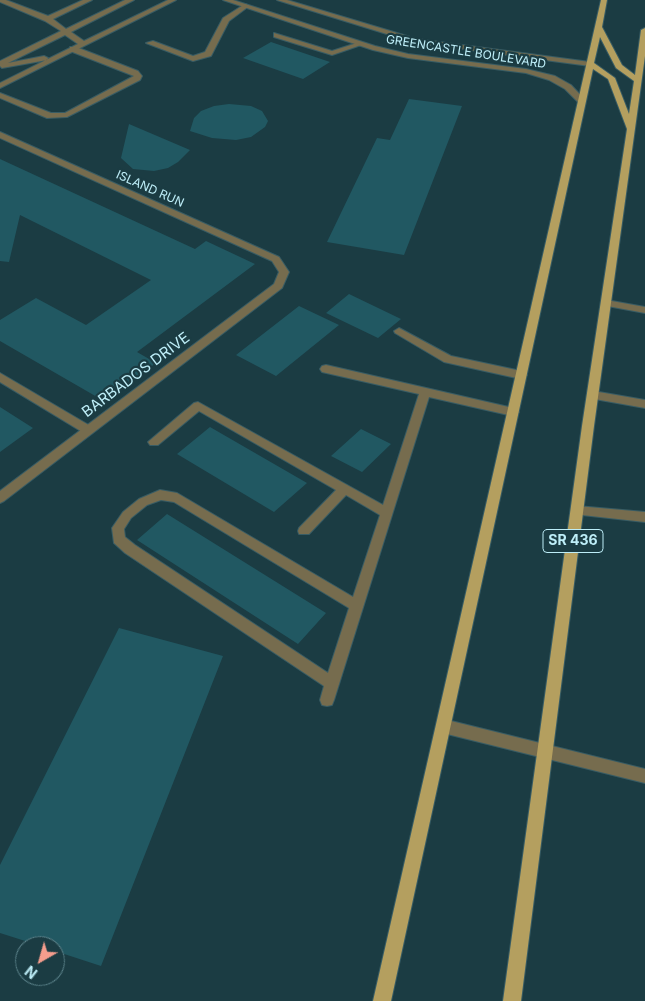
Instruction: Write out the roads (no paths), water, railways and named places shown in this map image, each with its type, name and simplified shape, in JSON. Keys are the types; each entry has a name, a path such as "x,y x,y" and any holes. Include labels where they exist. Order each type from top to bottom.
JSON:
{"main road":[{"path":"382,1001 604,0"},
{"path":"598,27 619,66 641,81"},
{"name":"SR 436","path":"512,1001 593,395 631,130 641,81 645,30"},
{"path":"590,64 611,78 631,130"}],"street":[{"path":"0,0 48,18 83,44"},
{"path":"48,18 89,0"},
{"path":"0,65 131,0"},
{"path":"0,86 173,0"},
{"name":"GREENCASTLE BOULEVARD","path":"226,0 360,44 408,56 526,71 552,78 568,87 582,100"},
{"name":"GREENCASTLE BOULEVARD","path":"280,0 388,35 416,41 590,64"},
{"path":"150,43 193,59 208,54 226,20 245,6"},
{"path":"277,35 332,53 360,44"},
{"path":"0,65 44,58 74,49 135,74 137,78 68,115 50,116 0,94"},
{"name":"ISLAND RUN","path":"0,136 276,259 284,272"},
{"name":"BARBADOS DRIVE","path":"0,498 278,286 284,272"},
{"path":"606,303 645,310"},
{"path":"400,331 448,359 521,375"},
{"path":"326,369 513,412"},
{"path":"0,377 88,430"},
{"path":"327,700 425,392"},
{"path":"593,395 645,404"},
{"path":"154,442 198,406 387,513"},
{"path":"304,531 344,489"},
{"path":"332,684 130,548 119,539 118,528 127,515 143,502 160,495 177,498 357,606"},
{"path":"577,511 645,517"},
{"path":"443,726 645,776"}]}
